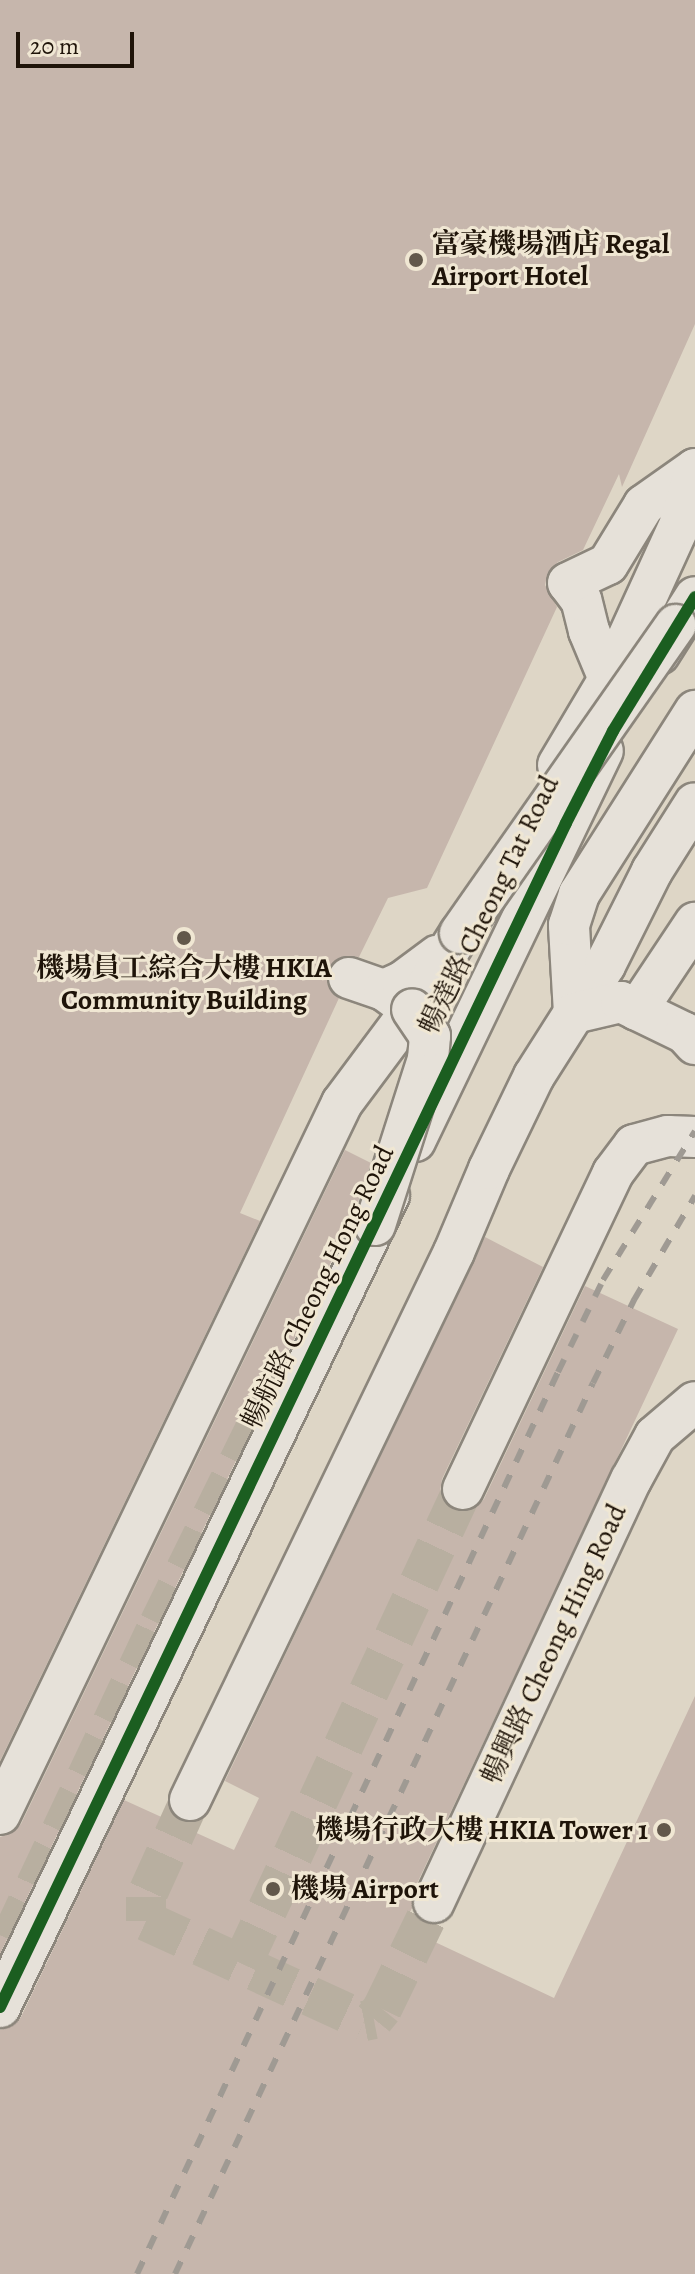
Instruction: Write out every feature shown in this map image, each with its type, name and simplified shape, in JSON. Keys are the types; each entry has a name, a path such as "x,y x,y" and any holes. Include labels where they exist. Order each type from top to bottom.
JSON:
{"street":[{"path":"609,679 589,631 581,600 568,583 608,564 644,505 695,469"},
{"name":"暢達路 Cheong Tat Road","path":"337,1261 416,1055 452,971 524,821 609,679 680,524 695,469"},
{"path":"0,1814 342,1103 382,992 460,933 686,611"},
{"name":"暢航路 Cheong Hong Road","path":"0,2007 566,823 613,731 686,611"},
{"path":"574,1013 569,925 579,894 695,711"},
{"path":"190,1800 454,1252 489,1169 534,1076 617,944 652,871 695,803"},
{"path":"665,1012 695,923"},
{"path":"375,1225 428,1059 430,1036 382,992"},
{"path":"574,1013 621,1002 665,1012 695,1044"},
{"path":"463,1489 613,1173 634,1145 668,1136 695,1137"},
{"name":"暢興路 Cheong Hing Road","path":"434,1902 631,1480 655,1436 695,1402"}],"building":[{"path":"0,0 695,0 695,324 622,487 619,474 583,550 558,562 548,572 545,585 557,607 427,888 388,898 359,957 344,956 328,970 327,983 339,998 240,1213 260,1221 0,1761"},
{"path":"345,1150 371,1163 354,1214 0,1954 0,1837 12,1833 21,1824"},
{"path":"485,1237 543,1267 442,1479 440,1492 452,1509 466,1512 484,1499 585,1286 678,1329 413,1892 412,1908 403,1927 554,1998 695,1696 695,2274 0,2274 0,2030 12,2026 21,2017 124,1800 234,1850 259,1798 225,1781"}],"tunnel":[{"path":"10,1940 159,1624 280,1378"},
{"path":"242,1964 463,1489"},
{"path":"190,1800 146,1897 146,1921 364,2021 374,2019 382,2009 434,1902"}],"railway":[{"path":"137,2274 558,1372 603,1280 695,1131"},
{"path":"175,2274 593,1383 634,1300 695,1196"}],"cycle path":[{"path":"0,2007 566,823 613,731 695,597"}],"place":[{"name":"富豪機場酒店 Regal Airport Hotel","path":"416,260"},
{"name":"機場員工綜合大樓 HKIA Community Building","path":"184,938"},
{"name":"機場行政大樓 HKIA Tower 1","path":"664,1830"},
{"name":"機場 Airport","path":"273,1889"}]}
